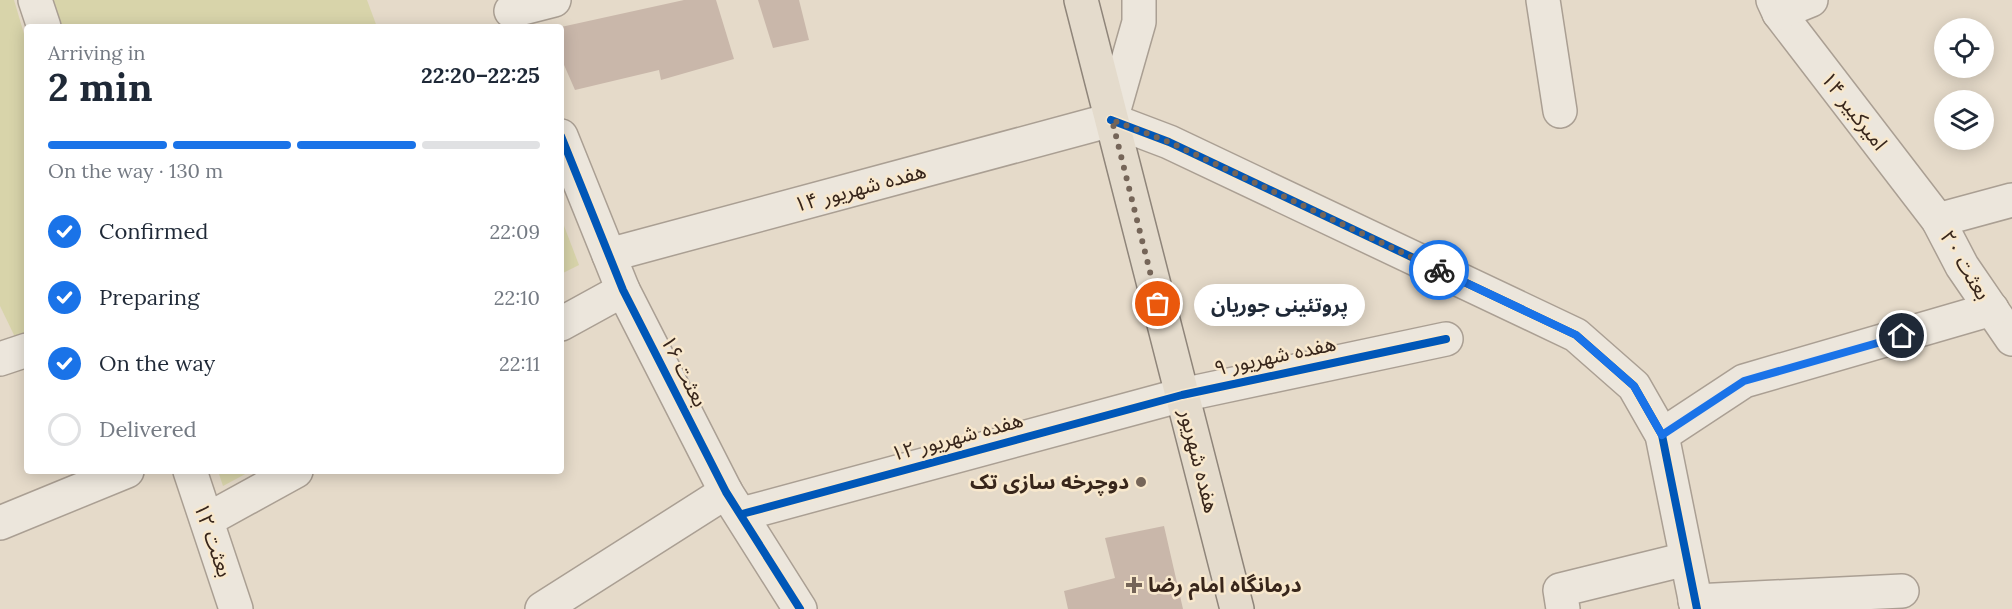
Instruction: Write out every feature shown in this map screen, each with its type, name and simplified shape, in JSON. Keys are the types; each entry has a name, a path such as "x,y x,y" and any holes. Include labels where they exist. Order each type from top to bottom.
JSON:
{"main road":[{"name":"هفده شهریور","path":"1081,0 1237,609"}],"street":[{"path":"35,0 43,24"},
{"path":"512,13 554,0"},
{"path":"1140,0 1139,22 1112,120 1169,142 1576,335 1634,386 1662,435 1696,605 1814,602 1902,591"},
{"path":"1543,0 1560,111"},
{"path":"1776,6 1811,0"},
{"name":"امیرکبیر ۱۴","path":"1776,6 1938,220"},
{"name":"هفده شهریور ۱۴","path":"609,255 1112,120"},
{"name":"بعثت ۱۶","path":"564,143 623,290 734,503 800,609"},
{"path":"1938,220 2012,200"},
{"name":"بعثت ۲۰","path":"1938,220 1962,266 2012,339"},
{"path":"564,322 623,290"},
{"path":"1662,435 1744,381 1992,309"},
{"name":"هفده شهریور ۹","path":"1182,396 1446,339"},
{"path":"0,359 24,351"},
{"name":"هفده شهریور ۱۲","path":"542,609 734,503 1182,396"},
{"path":"0,522 120,474"},
{"name":"بعثت ۱۲","path":"191,474 207,520 227,606"},
{"path":"207,520 291,474"},
{"path":"1563,609 1560,590 1686,559"}],"shaded area":[{"path":"0,0 14,0 24,34 24,334 15,337 0,306"},
{"path":"53,0 367,0 376,24 61,24"},
{"path":"564,226 579,265 564,272"},
{"path":"219,474 245,474 223,486"}],"building":[{"path":"684,0 716,0 734,59 661,80 659,70 575,90 564,65 564,26"},
{"path":"758,0 799,0 809,40 773,48"},
{"path":"1164,526 1183,609 1068,609 1064,591 1115,578 1105,538"}],"cycle path":[{"path":"1111,120 1169,142 1576,335 1634,386 1662,435 1697,609"},
{"path":"564,143 623,290 726,492 800,609"},
{"path":"742,514 1182,395 1446,339"}],"way so far":[{"path":"1158,304 1112,120 1169,142 1439,270"}],"place":[{"name":"پروتئینی جوریان","path":"1158,304"},
{"name":"دوچرخه سازی تک","path":"1141,482"},
{"name":"درمانگاه امام رضا","path":"1134,585"}],"route":[{"path":"1439,270 1576,335 1634,386 1662,435 1744,381 1902,336"}]}
